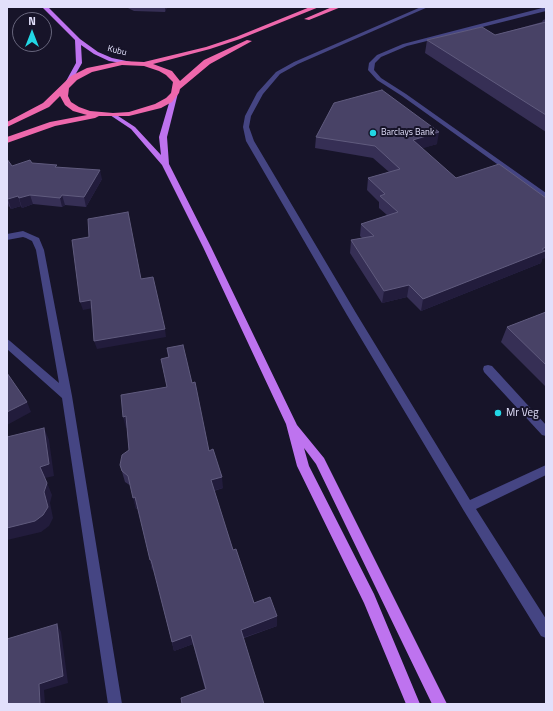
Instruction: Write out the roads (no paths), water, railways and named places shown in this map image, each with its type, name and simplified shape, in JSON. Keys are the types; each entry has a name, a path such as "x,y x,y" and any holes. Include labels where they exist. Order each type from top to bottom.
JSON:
{"highway":[{"path":"144,64 216,46 316,7"},
{"path":"66,86 64,96 68,103 89,113 104,115 129,114 152,108 169,100 176,90 207,62 248,42 338,7"},
{"path":"7,125 46,105 74,78 90,70 111,65 134,63 162,69 169,73 177,82 176,90"},
{"path":"7,140 53,124 104,115"}],"main road":[{"name":"Kubu","path":"44,7 78,40 104,57 134,63"},
{"path":"66,86 78,63 78,40"},
{"path":"165,164 163,137 176,90"},
{"path":"113,115 133,128 165,164 207,247 291,424 303,466 369,599 413,704"},
{"path":"291,424 320,461 440,704"}],"street":[{"path":"425,7 296,63 278,73 260,93 248,116 246,127 250,141 259,158 468,508 546,631"},
{"path":"546,9 405,45 379,56 372,63 371,70 379,80 404,95 546,197"},
{"path":"7,237 23,234 29,236 36,240 40,250 67,396 115,704"},
{"path":"7,343 67,396"},
{"path":"488,369 546,432"},
{"path":"468,508 546,470"}],"place":[{"name":"Barclays Bank","path":"373,133"},
{"name":"Mr Veg","path":"498,413"}]}
